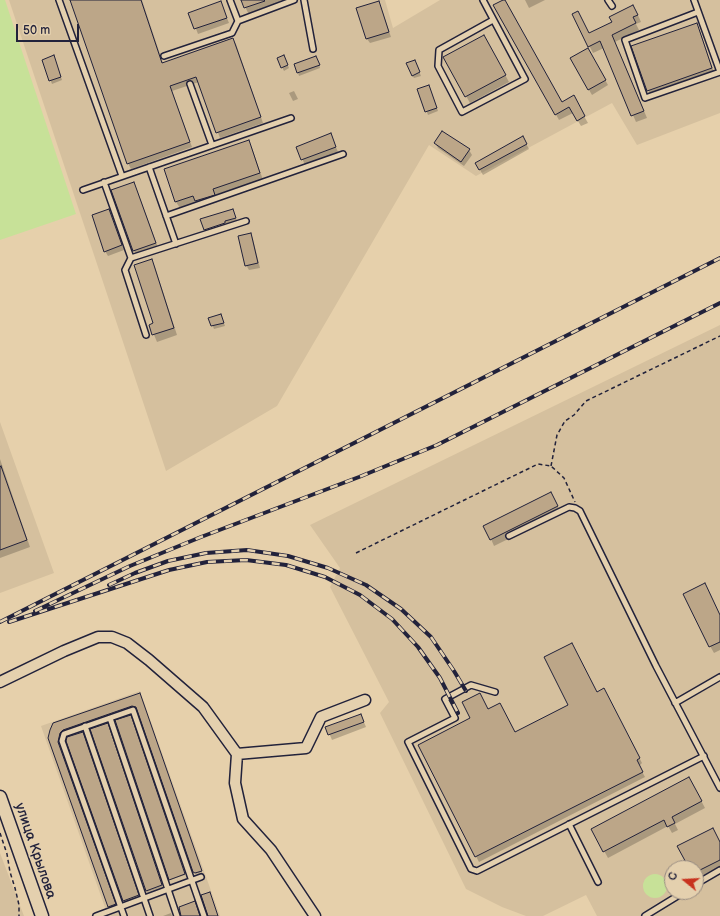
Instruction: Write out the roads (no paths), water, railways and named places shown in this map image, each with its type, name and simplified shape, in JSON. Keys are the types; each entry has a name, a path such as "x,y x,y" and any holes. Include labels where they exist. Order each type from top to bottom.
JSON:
{"street":[{"path":"0,682 64,651 98,637 112,637 127,643 203,707 237,754 235,783 243,819 271,850 315,916"},
{"path":"237,754 306,748 322,718 365,700"},
{"name":"улица Крылова","path":"0,796 42,916"}],"lane":[{"path":"59,0 122,176"},
{"path":"230,0 238,21"},
{"path":"164,56 232,32 238,21 294,0"},
{"path":"304,0 313,49"},
{"path":"483,0 525,79 462,112 438,66 439,50 493,20"},
{"path":"608,0 612,6"},
{"path":"694,0 720,72 645,98 625,40 698,12"},
{"path":"190,84 212,145"},
{"path":"83,190 291,118"},
{"path":"166,216 343,154"},
{"path":"149,167 176,244"},
{"path":"104,182 131,258 125,270 146,335"},
{"path":"131,258 246,221"},
{"path":"509,536 569,507 580,511 656,666 720,788"},
{"path":"676,703 720,677"},
{"path":"495,692 471,685 445,698 455,718 408,742 471,869 477,871 704,756"},
{"path":"124,916 62,741 64,734 133,710 204,916"},
{"path":"110,718 177,916"},
{"path":"85,726 150,916"},
{"path":"569,824 598,882"},
{"path":"704,879 720,870"},
{"path":"96,916 201,877"},
{"path":"645,916 671,900"}],"railway":[{"path":"0,622 720,258"},
{"path":"35,611 130,566 437,445 720,303"},
{"path":"109,585 135,573 168,561 206,553 247,550 288,556 328,568 366,585 401,609 431,637 466,691"},
{"path":"9,622 169,570 207,562 246,560 286,565 325,577 360,595 392,619 418,647 440,678 458,713"}]}
